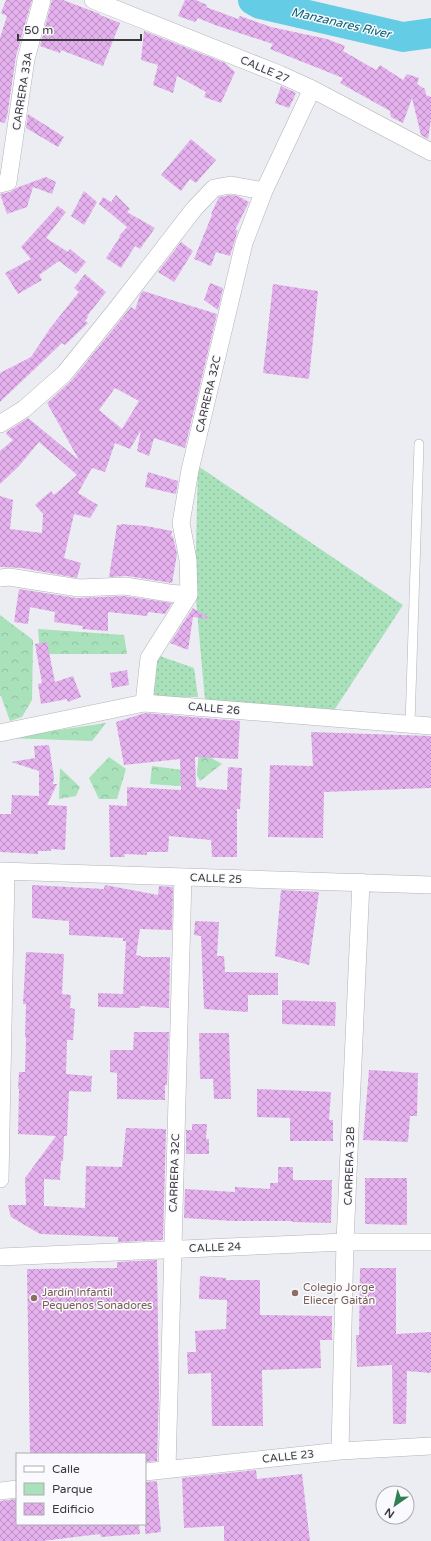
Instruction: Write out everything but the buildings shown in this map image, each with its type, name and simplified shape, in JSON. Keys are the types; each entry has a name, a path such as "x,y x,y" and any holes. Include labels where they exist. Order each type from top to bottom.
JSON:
{"street":[{"name":"CARRERA 33A","path":"4,183 26,59 42,0"},
{"name":"CALLE 27","path":"93,0 279,74 312,89 431,152"},
{"name":"CARRERA 32C","path":"189,595 188,560 181,523 190,470 244,243 264,191 312,89"},
{"path":"0,424 24,409 64,374 194,209 214,188 230,185 264,191"},
{"path":"0,578 9,577 79,588 125,586 169,594 189,595 149,658 144,703"},
{"name":"CALLE 26","path":"0,733 144,703 431,726"},
{"path":"0,1179 3,871"},
{"name":"CALLE 25","path":"3,871 431,885"},
{"name":"CARRERA 32C","path":"167,1469 183,877"},
{"name":"CARRERA 32B","path":"340,1450 346,1242 361,882"},
{"name":"CALLE 24","path":"0,1257 346,1242 431,1242"},
{"name":"CALLE 23","path":"146,1472 340,1450 431,1446"},
{"path":"0,1492 16,1489"}],"lane":[{"path":"410,724 419,444"}],"green space":[{"path":"198,466 403,605 333,712 205,701 195,588"},
{"path":"0,615 33,640 32,700 22,717 10,721 0,696"},
{"path":"38,629 124,635 127,654 40,654"},
{"path":"157,655 194,668 198,697 151,697"},
{"path":"106,723 92,741 5,738"},
{"path":"199,751 222,764 200,781 197,775"},
{"path":"109,757 126,769 117,799 99,799 89,778"},
{"path":"152,766 190,771 191,784 178,786 150,784"},
{"path":"60,768 80,787 76,796 59,799"}],"waterway":[{"name":"Manzanares River","path":"253,0 260,4 403,37 431,33"}],"place":[{"name":"Colegio Jorge Eliecer Gaitán","path":"295,1293"},
{"name":"Jardín Infantil Pequenos Sonadores","path":"34,1298"}]}
